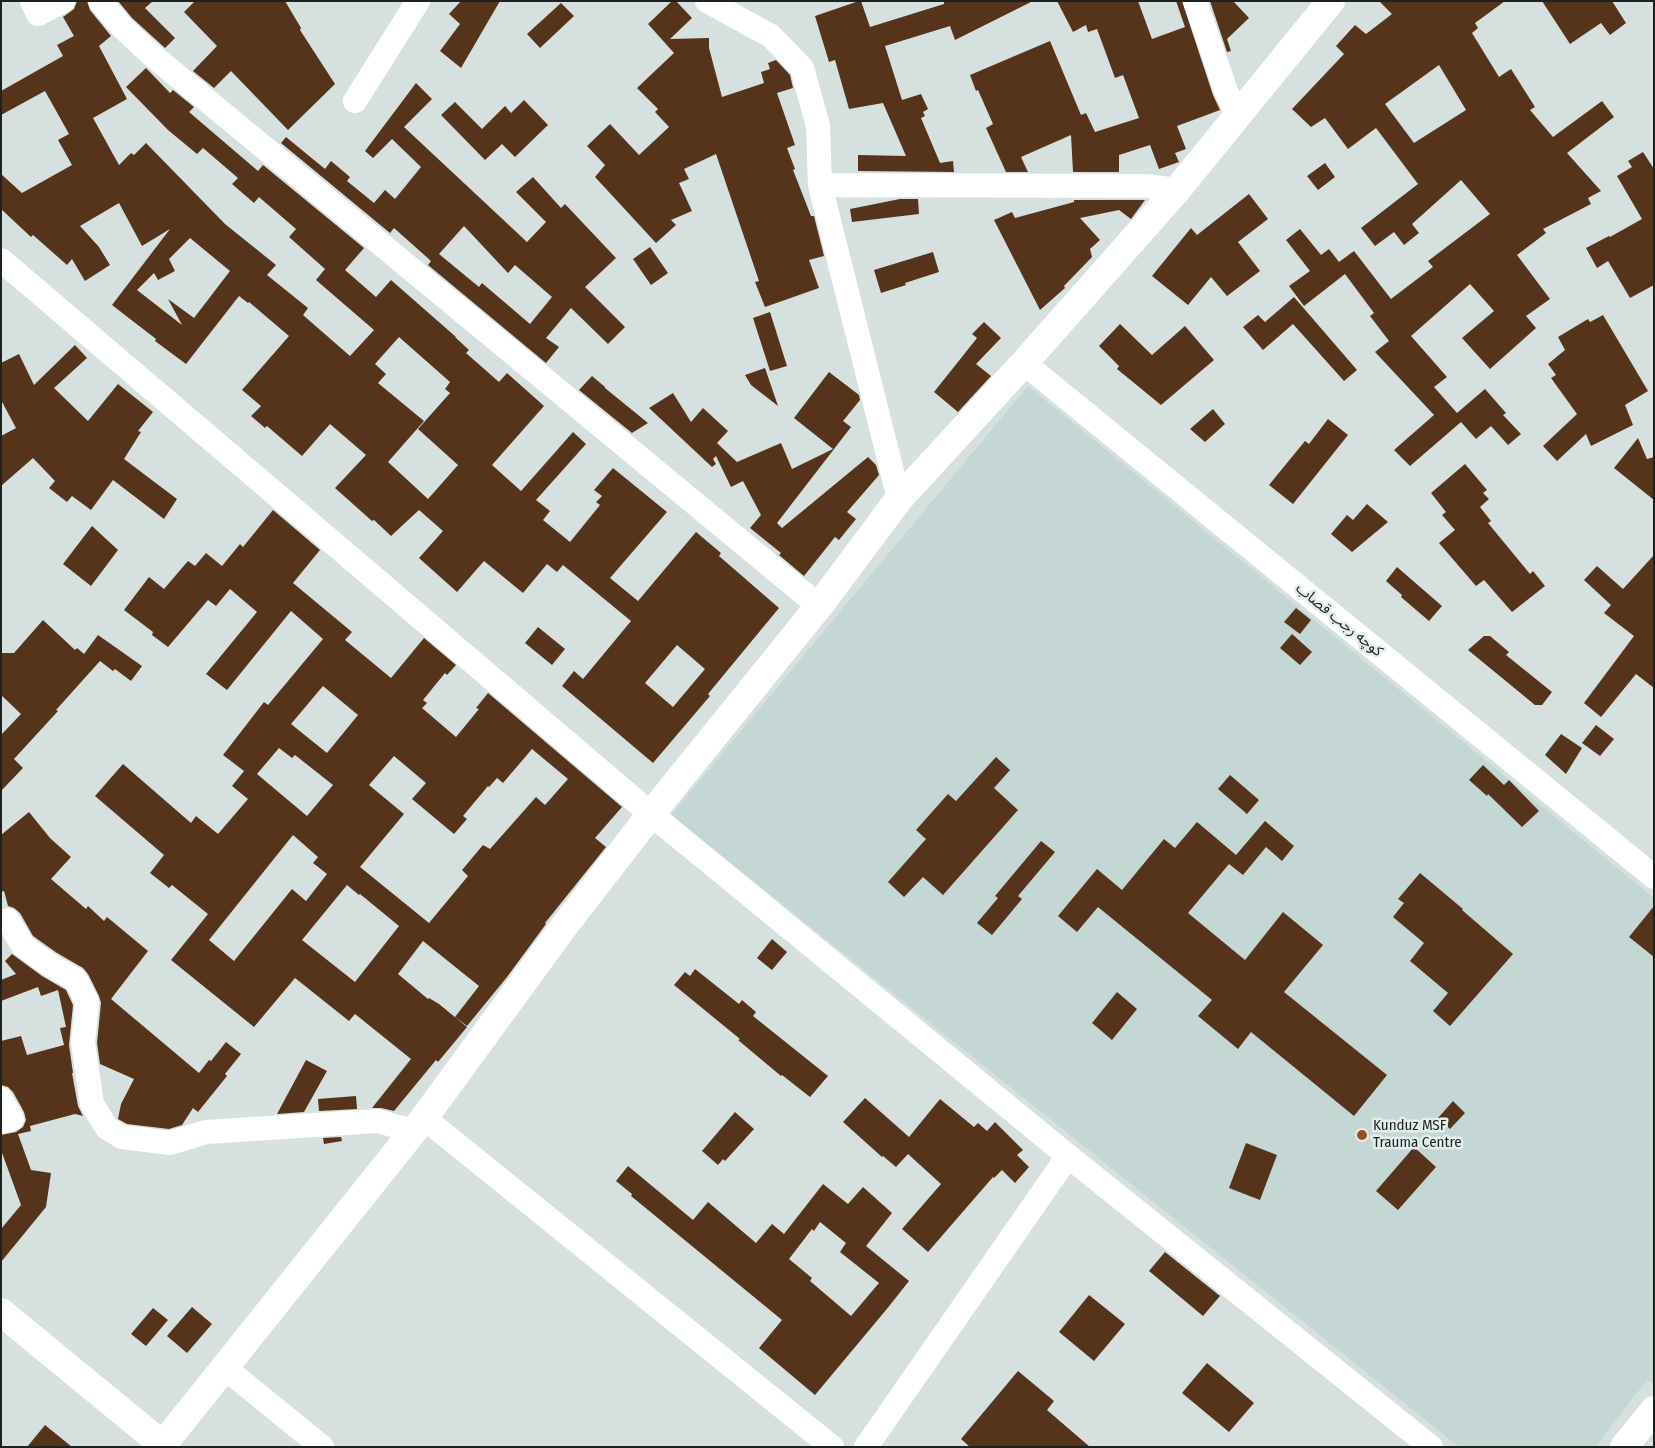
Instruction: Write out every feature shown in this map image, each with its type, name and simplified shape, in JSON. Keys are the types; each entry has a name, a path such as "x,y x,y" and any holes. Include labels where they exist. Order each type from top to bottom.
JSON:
{"main road":[{"path":"1,1312 162,1446 419,1125 562,929 651,814 819,606 900,499 1177,190 1331,1"},
{"path":"1624,1447 1654,1410"}],"street":[{"path":"32,1 38,14 64,1"},
{"path":"100,1 122,27 152,55 819,606"},
{"path":"355,101 418,1"},
{"path":"707,1 771,36 802,68 818,126 820,185 900,499"},
{"path":"1196,1 1226,91 1238,116"},
{"path":"820,185 1146,186 1177,190"},
{"path":"1,260 651,814 1068,1156 1431,1447"},
{"name":"کوچه رجب قصاب","path":"1024,362 1654,877"},
{"path":"8,920 23,946 76,980 87,1002 83,1043 92,1104 107,1128 122,1137 170,1144 206,1132 377,1121 419,1125 832,1447"},
{"path":"1,1099 12,1119 1,1122"},
{"path":"866,1447 1068,1156"},
{"path":"225,1368 322,1447"}],"shaded area":[{"name":"Kunduz MSF Trauma Centre","path":"1028,386 1654,898 1654,1385 1647,1380 1595,1447 1459,1447 671,815"}],"building":[{"path":"77,1 87,1 90,10 111,36 99,46 127,99 93,118 119,165 131,153 134,155 146,143 225,224 276,265 267,275 308,308 303,315 350,356 374,330 316,280 325,269 289,237 296,229 259,197 254,203 232,184 238,178 203,148 197,154 168,130 126,87 146,68 170,93 173,90 194,107 189,112 258,171 263,165 364,248 345,270 376,297 391,280 456,337 469,350 466,353 499,382 507,373 544,406 492,465 521,491 573,432 586,444 536,500 550,511 543,520 570,542 600,505 596,502 602,496 594,490 613,468 667,512 610,578 638,601 696,532 721,553 719,556 779,608 708,694 710,696 653,763 562,686 574,671 583,679 631,621 563,565 557,572 547,564 523,593 484,561 457,592 419,558 443,531 419,510 391,536 335,488 366,455 330,424 302,456 267,426 265,428 251,416 261,406 242,390 289,336 249,302 239,296 186,364 112,305 170,229 142,246 119,203 80,226 99,247 110,265 85,281 72,259 67,265 33,235 31,237 1,209 1,174 22,193 72,165 58,140 69,134 45,91 1,115 1,91 63,56 57,45 74,36 63,17 74,9","holes":["190,238 230,271 194,318 168,299 182,325 137,290 154,273 158,280 175,271 169,259","399,337 450,382 445,389 450,393 418,429 458,465 428,499 388,462 424,421 378,383 386,374 375,364","677,645 705,669 673,707 645,683"]},
{"path":"118,1 153,1 145,8 175,38 165,48 132,18"},
{"path":"195,1 285,1 301,28 300,30 335,84 288,130 231,71 214,88 193,71 217,46 184,12"},
{"path":"461,1 500,1 461,68 440,51 460,24 449,14"},
{"path":"672,1 676,1 692,18 670,39 709,38 709,48 722,97 764,83 761,72 770,69 768,63 776,60 790,75 793,88 777,93 795,145 787,148 795,169 793,170 811,216 814,216 824,256 809,260 819,288 765,307 755,282 759,281 716,154 684,169 689,179 679,183 692,211 671,220 676,225 656,243 595,177 605,165 587,146 610,124 639,155 669,127 655,112 658,109 637,88 674,53 648,24"},
{"path":"861,1 870,27 944,4 944,1 1033,1 955,40 950,26 885,46 902,100 921,94 928,109 923,112 925,116 921,118 940,163 953,161 954,172 858,171 858,155 906,156 883,103 849,109 835,60 829,62 815,16"},
{"path":"1057,1 1138,1 1152,39 1185,27 1176,1 1182,1 1213,95 1220,110 1177,126 1186,149 1175,153 1179,162 1159,169 1150,145 1119,155 1119,172 1073,172 1071,135 1021,157 1028,172 1006,172 986,128 993,124 970,75 1050,41 1081,115 1086,113 1095,132 1139,118 1123,75 1115,78 1097,29 1088,32 1086,25 1073,32"},
{"path":"1210,1 1233,1 1249,18 1227,39 1231,51 1227,52"},
{"path":"1379,1 1505,1 1475,23 1478,28 1472,33 1499,77 1511,69 1535,107 1530,110 1553,137 1602,101 1614,117 1567,153 1601,191 1588,198 1591,204 1543,229 1546,233 1517,255 1550,299 1526,316 1536,328 1490,369 1462,338 1494,311 1470,284 1411,336 1447,377 1434,387 1457,413 1485,389 1506,413 1503,415 1521,434 1508,445 1491,426 1476,439 1461,422 1410,466 1394,450 1434,415 1375,352 1389,341 1370,316 1374,313 1345,274 1304,306 1289,286 1310,271 1286,240 1300,229 1321,255 1329,249 1339,262 1354,251 1391,299 1433,267 1428,261 1490,214 1461,180 1412,224 1419,233 1404,245 1394,232 1375,246 1361,228 1418,184 1376,128 1348,149 1325,118 1311,127 1292,109 1344,54 1336,46 1355,25 1366,34 1392,14","holes":["1439,65 1466,110 1414,143 1385,104"]},
{"path":"1542,1 1612,1 1626,23 1610,35 1601,23 1570,44"},
{"path":"561,3 574,16 540,48 527,34"},
{"path":"416,83 432,99 404,127 527,242 546,222 516,192 533,177 561,208 565,204 616,258 585,287 625,327 608,344 571,308 546,338 559,347 546,363 428,265 431,261 394,228 390,233 281,143 286,137 325,169 331,161 350,177 347,181 374,203 385,190 395,199 421,167 392,139 373,158 365,151","holes":["464,226 508,273 515,265 552,297 530,324 482,283 479,287 439,254"]},
{"path":"524,100 548,125 515,157 502,144 485,160 441,115 455,102 482,129 505,106 511,113"},
{"path":"1643,152 1654,169 1654,285 1630,298 1608,261 1597,268 1586,248 1642,219 1617,176 1632,167 1628,161"},
{"path":"1325,163 1335,177 1318,190 1307,176"},
{"path":"1249,194 1268,219 1238,242 1260,271 1227,296 1211,277 1188,305 1152,276 1191,228 1197,235"},
{"path":"900,199 918,199 919,214 852,222 850,209"},
{"path":"1074,200 1145,200 1131,219 1119,210 1080,218 1100,240 1090,249 1092,257 1064,286 1065,288 1040,310 994,220 1012,212 1015,218 1074,202"},
{"path":"650,247 668,273 651,285 633,259"},
{"path":"933,252 939,272 881,293 874,270"},
{"path":"1294,297 1357,370 1344,381 1293,324 1263,350 1243,327 1258,315 1265,322"},
{"path":"770,312 787,366 770,371 753,318"},
{"path":"1603,315 1648,391 1625,405 1633,425 1591,446 1586,434 1557,461 1543,446 1577,414 1551,378 1556,375 1548,364 1565,350 1558,337 1588,319 1590,322"},
{"path":"984,322 1001,338 976,364 991,376 958,412 934,392 977,338 972,334"},
{"path":"1120,324 1152,355 1185,326 1214,360 1161,405 1117,369 1119,366 1099,346"},
{"path":"75,345 87,358 54,388 88,421 118,384 153,412 138,431 141,432 124,459 177,499 164,519 113,480 91,510 72,496 67,502 49,488 55,481 33,458 1,486 1,436 16,428 1,400 1,363 19,354 34,385"},
{"path":"765,368 778,406 751,385 745,375"},
{"path":"829,372 859,395 860,400 843,421 851,427 777,523 782,528 868,457 876,465 879,475 847,512 856,519 839,540 835,537 804,576 779,555 781,553 750,528 761,515 743,481 731,487 716,456 713,459 716,464 712,467 649,408 673,393 691,422 703,408 728,431 717,443 737,462 781,443 792,469 833,449 794,418"},
{"path":"592,376 648,423 632,433 579,390"},
{"path":"1213,409 1225,424 1205,442 1190,429"},
{"path":"1328,419 1348,435 1293,504 1269,485 1305,441 1309,444"},
{"path":"1638,438 1647,459 1654,457 1654,500 1614,468"},
{"path":"1465,464 1487,490 1483,493 1489,499 1480,507 1491,521 1488,523 1530,574 1533,571 1545,586 1512,612 1484,580 1476,586 1439,543 1455,530 1442,515 1446,512 1431,493"},
{"path":"1367,504 1388,522 1352,552 1331,534 1347,515 1353,520"},
{"path":"273,510 320,550 293,583 352,632 345,640 391,678 424,638 456,665 447,675 445,673 423,700 427,703 422,708 456,737 479,709 476,708 488,693 622,807 595,838 606,847 545,923 507,977 467,1026 455,1017 479,986 423,941 398,974 428,999 439,1004 467,1027 438,1062 436,1060 394,1111 372,1108 411,1059 355,1014 349,1021 295,978 254,1027 171,960 208,914 172,885 169,888 150,873 164,855 95,796 123,764 191,823 196,816 218,834 248,799 232,786 244,771 223,755 264,702 268,705 323,639 291,611 227,690 206,674 257,612 230,589 216,606 208,600 168,647 152,635 153,632 124,610 149,577 164,589 188,561 195,566 206,553 222,566 240,544 243,547","holes":["323,686 358,715 327,753 291,724","279,748 292,758 295,755 333,785 307,816 257,774","532,749 568,779 545,805 536,797 490,849 483,845 462,870 468,876 429,923 360,867 404,814 369,785 394,756 426,783 412,799 454,834 467,819 463,816 488,786 497,778 503,783","293,835 318,857 313,863 327,874 306,901 292,889 234,961 209,940","347,885 399,926 355,982 302,940"]},
{"path":"92,526 118,550 91,586 63,564"},
{"path":"1654,555 1654,688 1636,674 1601,717 1584,703 1634,636 1604,613 1611,605 1584,580 1597,566 1623,589"},
{"path":"1397,567 1442,606 1429,621 1386,581"},
{"path":"1296,608 1311,620 1300,634 1284,622"},
{"path":"43,620 75,650 77,648 84,654 98,635 142,666 131,681 100,661 14,759 23,768 1,791 1,735 21,714 1,695 1,653 14,653"},
{"path":"538,627 565,649 552,665 525,643"},
{"path":"1292,634 1312,652 1300,665 1280,648"},
{"path":"1484,636 1490,636 1509,652 1506,655 1552,692 1542,705 1535,705 1468,650"},
{"path":"1596,725 1614,739 1600,756 1582,743"},
{"path":"1561,734 1582,748 1566,774 1545,755"},
{"path":"996,757 1010,770 994,788 1018,810 943,895 923,877 904,897 888,882 926,839 916,830 948,794 956,801"},
{"path":"1483,765 1504,785 1509,780 1539,811 1522,827 1488,794 1487,796 1469,780"},
{"path":"1230,775 1259,800 1247,814 1218,789"},
{"path":"29,812 50,838 71,857 51,879 86,909 88,906 104,921 107,917 148,951 111,999 199,1073 226,1042 241,1054 225,1074 227,1076 198,1112 193,1108 182,1125 169,1129 127,1124 118,1119 121,1104 134,1079 100,1064 97,1043 101,1003 88,974 83,968 33,936 20,913 8,906 4,891 1,892 1,835"},
{"path":"1265,821 1294,846 1282,861 1266,847 1243,875 1229,864 1188,913 1245,960 1283,912 1323,945 1284,992 1387,1075 1354,1116 1251,1032 1238,1049 1198,1016 1212,1000 1098,907 1077,932 1058,916 1097,869 1122,890 1164,839 1175,848 1197,822 1236,855"},
{"path":"1041,841 1055,852 1018,896 1022,899 992,935 977,923 998,898 995,896"},
{"path":"1420,873 1513,954 1450,1026 1433,1011 1448,993 1410,961 1424,943 1393,917 1404,903 1398,899"},
{"path":"1654,906 1654,957 1629,937"},
{"path":"772,939 787,952 772,970 757,958"},
{"path":"12,954 42,976 66,990 73,1005 69,1045 78,1106 83,1116 75,1114 30,1126 31,1131 18,1134 31,1170 51,1173 46,1207 1,1262 1,1229 21,1205 1,1150 1,1135 16,1132 23,1127 26,1120 24,1112 13,1092 8,1087 1,1085 1,1041 21,1036 27,1055 64,1045 60,1028 66,1027 58,990 41,996 38,987 1,1001 1,980 16,974 5,961"},
{"path":"695,969 739,1004 742,1000 756,1012 753,1016 828,1076 810,1097 781,1076 738,1040 740,1039 674,985 685,972 690,976"},
{"path":"1117,992 1137,1009 1112,1040 1092,1023"},
{"path":"306,1060 327,1071 304,1112 277,1114"},
{"path":"356,1096 357,1109 319,1111 318,1099"},
{"path":"865,1098 909,1137 940,1099 974,1127 978,1123 987,1131 995,1122 1023,1150 1017,1155 1029,1167 1015,1183 1002,1170 993,1177 928,1252 902,1229 941,1184 908,1154 896,1167 843,1122"},
{"path":"1453,1101 1465,1113 1450,1129 1438,1118"},
{"path":"735,1112 754,1129 725,1161 723,1159 718,1165 702,1151"},
{"path":"341,1137 342,1141 324,1144 323,1138"},
{"path":"1246,1143 1277,1155 1260,1200 1229,1188"},
{"path":"1414,1147 1436,1167 1398,1210 1376,1191"},
{"path":"628,1166 693,1220 708,1202 756,1243 772,1224 784,1234 823,1184 848,1204 863,1187 892,1213 866,1246 909,1281 815,1395 759,1348 782,1320 631,1196 632,1194 616,1181","holes":["820,1222 846,1243 840,1252 879,1283 851,1316 810,1281 812,1278 789,1259 812,1229 814,1231"]},
{"path":"1165,1252 1220,1296 1203,1316 1149,1271"},
{"path":"1089,1295 1125,1324 1094,1361 1059,1332"},
{"path":"192,1307 212,1324 187,1353 167,1336"},
{"path":"153,1308 168,1320 146,1346 131,1334"},
{"path":"1207,1363 1254,1403 1229,1432 1182,1393"},
{"path":"1018,1371 1054,1401 1047,1410 1090,1447 970,1447 961,1439"},
{"path":"45,1425 72,1447 27,1447"}],"place":[{"name":"Kunduz MSF Trauma Centre","path":"1362,1135"}]}
